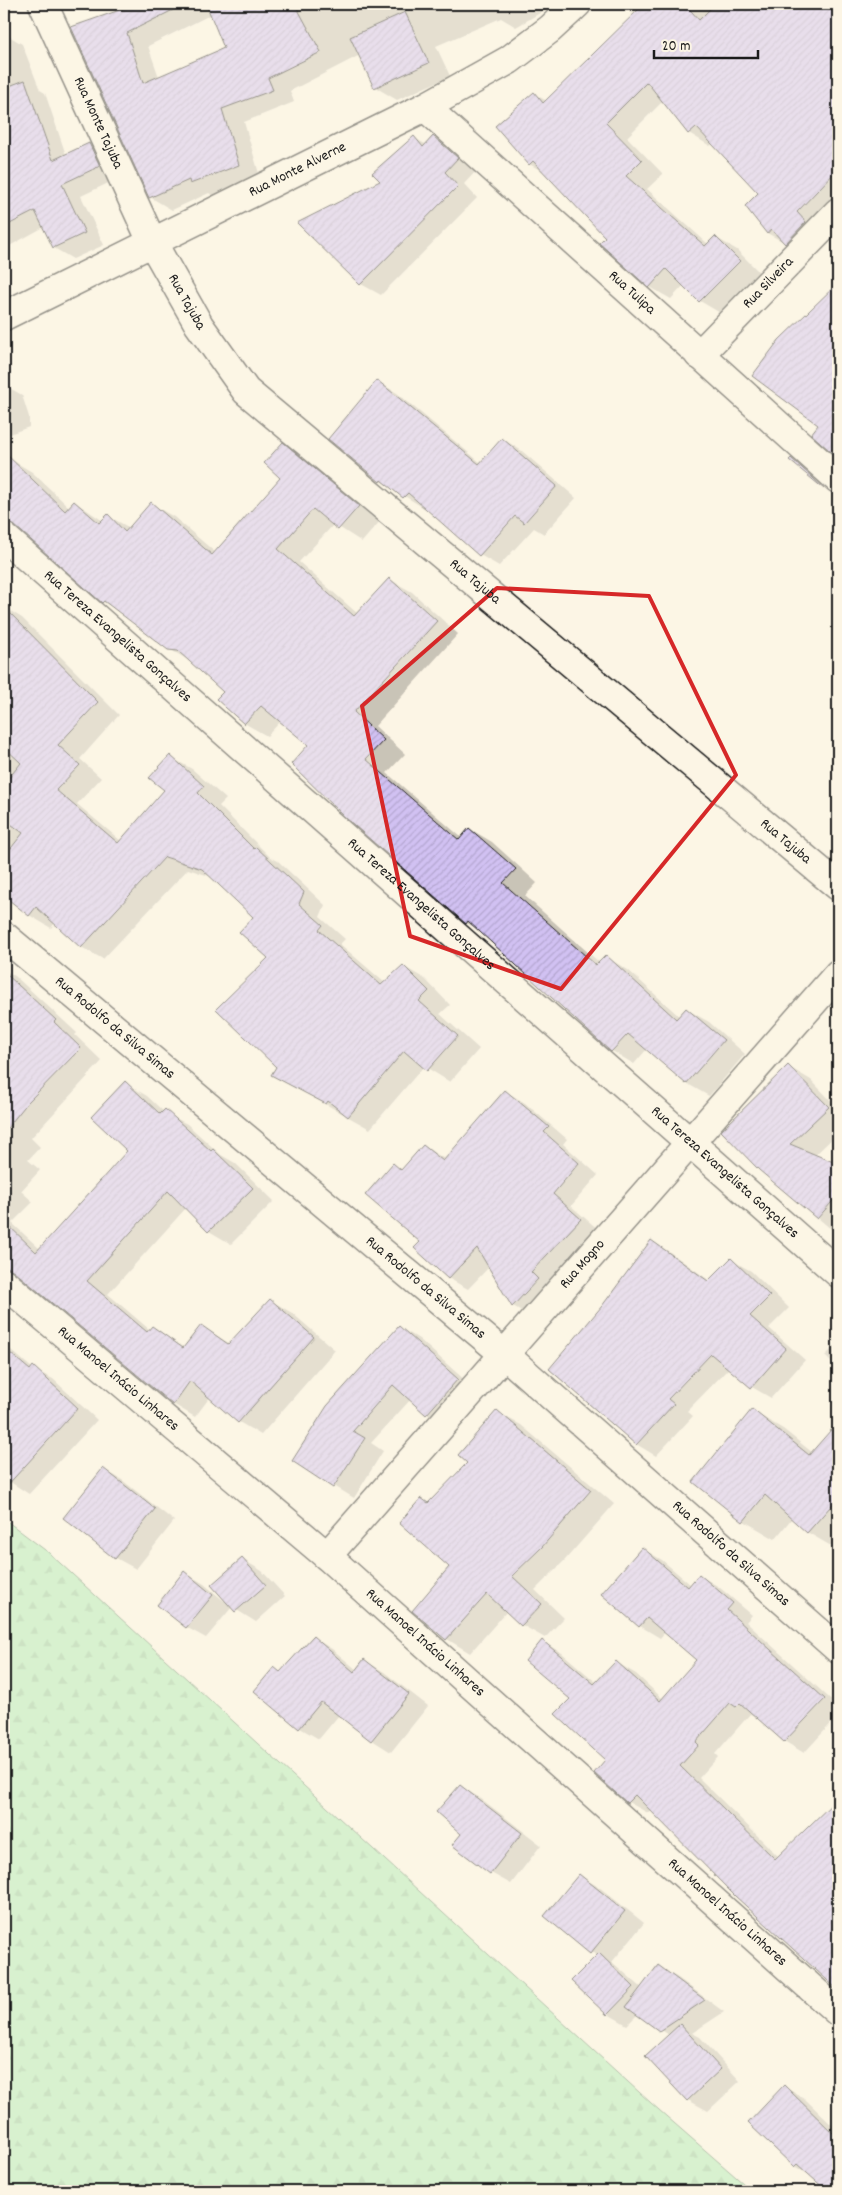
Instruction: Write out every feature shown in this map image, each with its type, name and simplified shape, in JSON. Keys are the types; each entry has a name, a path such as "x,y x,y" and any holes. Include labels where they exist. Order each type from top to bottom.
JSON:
{"street":[{"name":"Rua Monte Tajuba","path":"43,4 152,242"},
{"name":"Rua Monte Alverne","path":"4,316 425,107 509,60 550,30 577,4"},
{"name":"Rua Tulipa","path":"425,107 838,479"},
{"name":"Rua Silveira","path":"699,355 838,212"},
{"name":"Rua Tajuba","path":"152,242 199,325 246,391 838,886"},
{"name":"Rua Tereza Evangelista Gonçalves","path":"4,537 838,1273"},
{"name":"Rua Rodolfo da Silva Simas","path":"4,936 504,1354 838,1650"},
{"name":"Rua Mogno","path":"327,1556 838,974"},
{"name":"Rua Manoel Inácio Linhares","path":"4,1283 327,1556 838,2012"}],"highlighted area":[{"path":"497,588 649,596 736,775 561,989 410,936 362,706"}],"green space":[{"path":"4,1519 49,1553 651,2103 752,2191 4,2191"}],"building":[{"path":"137,4 172,4 175,9 127,33 143,83 224,48 206,4 295,4 321,52 268,78 273,90 222,109 239,165 190,184 189,180 149,198 71,27"},
{"path":"644,4 685,4 699,20 711,8 722,4 838,4 838,169 797,212 806,222 785,244 771,229 767,234 745,206 758,193 696,127 688,134 647,82 606,123 642,160 626,176 705,246 715,236 740,261 699,302 666,269 649,288 599,243 605,237 533,161 529,165 495,126 534,92 543,103"},
{"path":"405,12 429,63 374,88 350,37"},
{"path":"25,80 53,160 89,143 100,166 62,184 85,233 53,248 35,211 4,227 4,88"},
{"path":"414,136 423,147 433,136 458,158 445,172 458,186 360,285 297,223 380,181 372,173"},
{"path":"838,283 838,458 811,434 818,425 752,376 779,340"},
{"path":"377,380 479,464 502,438 557,486 524,523 515,516 479,556 408,493 403,498 381,480 380,482 328,439"},
{"path":"283,442 359,506 338,530 313,509 278,549 354,616 389,578 437,621 354,712 384,740 366,759 459,840 469,828 516,869 503,883 596,965 606,955 676,1019 686,1008 724,1040 686,1084 628,1034 611,1052 468,921 466,924 346,818 291,764 308,745 261,706 244,724 216,699 223,692 178,651 168,650 104,601 102,603 14,525 4,522 4,452 65,511 74,501 99,523 108,514 125,532 151,502 212,555 280,478 264,463"},
{"path":"791,458 824,488 824,489 789,460"},
{"path":"4,607 98,702 58,745 80,765 56,790 118,843 164,790 149,778 170,755 204,786 198,793 254,849 256,847 304,892 299,904 323,925 319,930 381,985 403,965 429,991 419,1001 458,1036 427,1071 404,1051 348,1117 328,1101 326,1104 271,1075 276,1067 216,1009 268,958 239,932 253,917 202,869 165,857 81,948 36,907 29,916 4,896 4,857 23,833 4,819 4,784 21,763 4,747"},
{"path":"4,972 56,1020 54,1022 81,1048 28,1102 4,1132"},
{"path":"788,1065 829,1107 790,1144 838,1164 838,1195 817,1219 759,1170 721,1131"},
{"path":"125,1081 160,1114 165,1109 211,1151 213,1149 253,1188 208,1232 168,1191 87,1281 147,1332 152,1326 183,1348 201,1325 228,1344 270,1299 314,1337 238,1423 190,1381 173,1405 14,1271 4,1265 4,1221 36,1252 127,1151 91,1117"},
{"path":"505,1090 549,1127 544,1132 579,1163 553,1194 581,1219 531,1272 538,1279 512,1307 477,1248 448,1279 414,1248 420,1242 365,1195 393,1163 401,1170 423,1145 443,1161"},
{"path":"651,1240 708,1281 731,1258 770,1296 750,1316 786,1348 751,1388 711,1354 668,1399 674,1404 636,1445 549,1369 602,1306"},
{"path":"399,1326 458,1379 426,1415 393,1385 353,1431 365,1438 333,1488 292,1461 327,1406"},
{"path":"4,1348 30,1370 33,1366 78,1408 4,1489"},
{"path":"752,1409 809,1455 838,1422 838,1498 807,1533 765,1495 743,1522 693,1482"},
{"path":"497,1410 591,1490 542,1547 512,1576 542,1604 521,1626 487,1594 446,1640 412,1611 449,1567 399,1523 421,1498 428,1503 467,1463 458,1455"},
{"path":"103,1468 155,1509 115,1559 63,1518"},
{"path":"642,1547 688,1587 699,1574 733,1603 727,1610 825,1699 784,1742 740,1703 736,1707 730,1703 696,1742 699,1745 680,1766 775,1859 838,1798 838,1990 735,1896 635,1795 627,1803 594,1773 605,1760 555,1714 570,1699 525,1661 542,1640 594,1684 616,1661 660,1701 696,1660 647,1618 639,1627 601,1594"},
{"path":"242,1558 266,1585 235,1612 211,1585"},
{"path":"184,1571 213,1595 186,1628 157,1605"},
{"path":"313,1636 354,1672 364,1659 409,1694 371,1741 321,1702 299,1729 254,1691 274,1667 280,1672"},
{"path":"460,1785 522,1833 490,1874 452,1845 461,1834 436,1812"},
{"path":"579,1874 625,1911 590,1954 544,1916"},
{"path":"599,1953 634,1987 607,2015 571,1981"},
{"path":"658,1965 705,2000 659,2031 626,2007"},
{"path":"680,2024 721,2069 687,2101 645,2056"},
{"path":"784,2085 838,2138 838,2191 827,2191 797,2164 794,2167 748,2123"}]}
